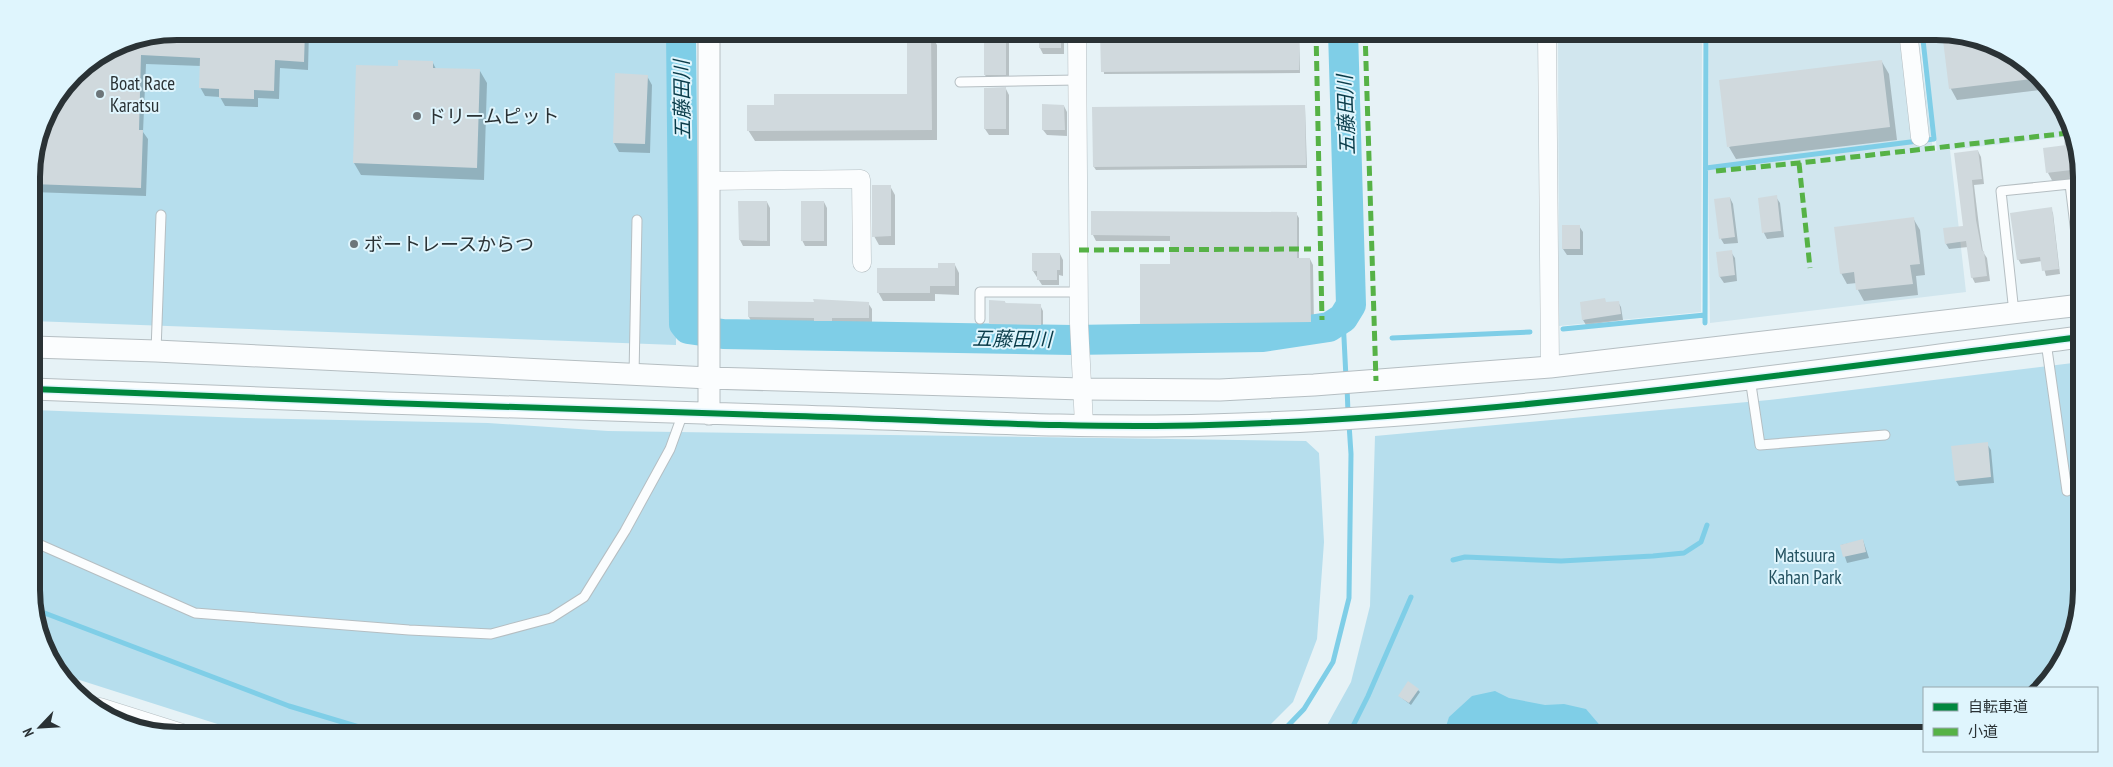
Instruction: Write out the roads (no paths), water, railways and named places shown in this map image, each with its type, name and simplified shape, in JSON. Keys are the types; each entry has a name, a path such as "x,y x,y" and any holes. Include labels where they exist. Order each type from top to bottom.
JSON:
{"street":[{"path":"708,414 709,40"},
{"path":"1078,40 1079,324 1084,425"},
{"path":"1547,40 1550,367"},
{"path":"1909,40 1920,137"},
{"path":"709,181 861,179 862,264"},
{"path":"40,348 156,351 709,378 1082,390 1220,390 1314,385 1550,367 2073,306"},
{"path":"40,389 708,414 1084,425 1207,425 1378,417 1555,402 2073,338"},
{"path":"118,714 159,726"}],"lane":[{"path":"960,82 1078,80"},
{"path":"2014,313 2001,191 2070,184 2073,209"},
{"path":"156,351 161,215"},
{"path":"634,375 637,220"},
{"path":"980,319 980,292 1079,292"},
{"path":"2046,342 2067,491"},
{"path":"1750,378 1760,445 1885,435"},
{"path":"40,545 195,613 409,630 491,634 551,618 584,597 625,531 661,466 670,449 683,413"}],"water":[{"path":"1495,691 1509,698 1545,705 1564,704 1586,709 1601,727 1555,727 1553,724 1544,724 1536,727 1446,727 1449,717 1472,696"}],"waterway":[{"name":"五藤田川","path":"681,40 684,324 688,329 723,334 1072,340 1263,337 1329,327 1343,318 1351,305 1343,40"},
{"path":"1705,323 1706,40"},
{"path":"1706,168 1934,139 1923,40"},
{"path":"1563,329 1705,315"},
{"path":"1343,318 1346,378"},
{"path":"1392,338 1530,332"},
{"path":"1347,386 1348,413"},
{"path":"1287,727 1304,709 1333,662 1349,598 1351,454 1349,424"},
{"path":"1453,560 1465,557 1561,561 1684,553 1701,542 1707,525"},
{"path":"1352,727 1411,597"},
{"path":"42,612 289,706 359,727"}],"place":[{"name":"Boat Race Karatsu","path":"100,94"},
{"name":"ドリームピット","path":"417,116"},
{"name":"ボートレースからつ","path":"354,244"}],"park label":[{"name":"Matsuura Kahan Park","path":"1805,566"}]}
